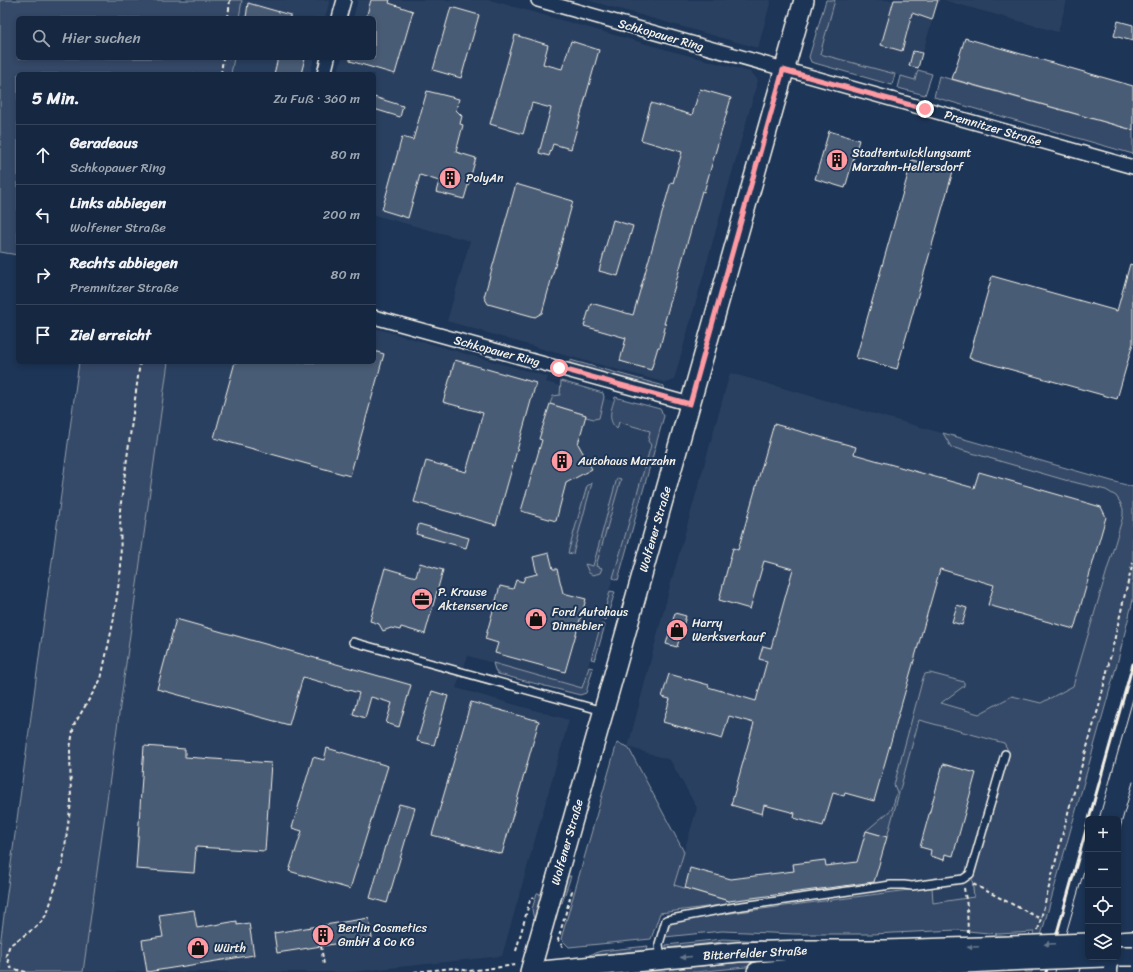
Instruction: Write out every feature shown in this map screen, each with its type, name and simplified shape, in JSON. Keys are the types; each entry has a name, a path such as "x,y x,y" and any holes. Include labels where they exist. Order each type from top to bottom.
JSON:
{"street":[{"path":"340,16 344,0"},
{"name":"Schkopauer Ring","path":"538,0 783,70"},
{"name":"Wolfener Straße","path":"531,972 783,70 804,0"},
{"path":"324,72 328,60"},
{"name":"Premnitzer Straße","path":"783,70 1133,167"},
{"name":"Schkopauer Ring","path":"376,318 690,404"},
{"path":"1121,942 1133,941"},
{"path":"1010,953 1085,943"},
{"path":"859,950 886,967"},
{"name":"Bitterfelder Straße","path":"531,972 738,952 859,950 1010,953"},
{"path":"1010,953 1085,956"},
{"name":"Bitterfelder Straße","path":"757,972 808,968 886,967 1010,953"}],"lane":[{"path":"353,642 603,711"},
{"path":"661,959 659,944 666,920 767,902 891,885 912,886 963,879 970,874 1005,754"}],"path":[{"path":"228,16 230,0"},
{"path":"221,72 223,60"},
{"path":"26,972 11,968 6,955 10,945 35,928 48,912 63,862 71,802 70,749 74,725 101,678 113,623 121,568 120,510 140,364"},
{"path":"1037,934 1068,809 1099,706 1124,594 1133,563"},
{"path":"963,879 1041,919"},
{"path":"963,879 967,906 968,933"},
{"path":"563,947 558,940 572,892 569,890"},
{"path":"516,951 530,900 534,897"},
{"path":"321,946 324,965"},
{"path":"414,972 454,968 469,971 493,968"}],"shaded area":[{"path":"0,0 242,0 239,16 16,16 16,60 234,60 231,72 16,72 16,255 0,252"},
{"path":"242,0 330,0 326,16 239,16"},
{"path":"358,0 490,0 751,72 758,80 674,380 667,383 447,321 470,241 376,216 376,72 338,72 341,60 376,60 376,16 354,16"},
{"path":"587,0 771,0 758,48"},
{"path":"826,0 835,0 820,54 895,74 892,85 811,62 809,57"},
{"path":"835,0 938,0 915,80 820,54"},
{"path":"943,0 1067,0 1058,32"},
{"path":"234,60 314,60 310,72 232,72"},
{"path":"918,70 932,74 925,95 898,88 901,76 915,80"},
{"path":"939,76 1133,130 1133,154 934,97"},
{"path":"376,329 548,377 546,382 659,414 582,688 468,656 456,688 569,720 502,956 352,972 83,972 138,566 168,364 376,364"},
{"path":"570,360 664,386 663,390 570,364"},
{"path":"79,364 168,364 83,972 0,972 0,945"},
{"path":"730,373 1133,487 1070,762 1009,752 973,879 975,897 933,903 931,887 727,914 729,901 674,885 697,808 670,760 628,747 669,590"},
{"path":"561,381 603,393 604,397 599,418 594,419 586,417 586,415 550,404 553,396 560,395"},
{"path":"615,397 660,409 664,416 618,580 613,578 651,445 648,441 650,431 619,422 617,429 614,425 611,418 611,410"},
{"path":"943,433 1133,487 1133,600 1117,664 1032,972 1025,972 1034,932 999,934 957,930 872,934 795,934 722,931 665,937 672,924 685,919 932,887 933,903 974,897 972,879 1009,752 1004,743 919,720 887,837 866,831 892,809 897,792 894,785 923,678 925,674 930,673 964,682 964,686 941,703 979,714 1012,696 1041,703 1073,686 1123,516 1123,509 1116,496 1106,490 1065,480 951,447"},
{"path":"617,478 621,479 596,566 602,568 600,573 593,575 589,573 585,564 593,566"},
{"path":"592,483 573,554 568,553 587,486"},
{"path":"610,591 615,592 606,620 599,617 600,613 604,613"},
{"path":"601,624 605,625 595,660 591,659"},
{"path":"493,663 582,688 589,667 593,668 586,693 580,695 498,674"},
{"path":"617,743 628,747 684,852 674,885 729,901 729,904 660,913 651,939 569,947 561,939"},
{"path":"570,876 562,903 558,902 564,879"},
{"path":"537,893 539,893 542,899 534,920 532,909"},
{"path":"968,938 977,941 874,945 784,945 723,942 666,948 666,945 723,939 786,942"},
{"path":"648,946 647,950 589,956 601,951"},
{"path":"806,956 796,962 696,972 638,972"}],"building":[{"path":"371,0 390,0 389,3 413,11 395,74 350,61 376,60 376,16 367,16"},
{"path":"894,0 938,0 932,20 912,13 902,51 881,45"},
{"path":"248,3 290,15 290,16 246,16"},
{"path":"451,7 479,15 461,78 433,70"},
{"path":"1118,21 1133,25 1133,41 1114,36"},
{"path":"515,35 548,45 543,64 562,69 571,41 599,50 571,149 553,144 549,156 539,153 551,108 532,103 523,134 490,124"},
{"path":"965,38 1133,86 1133,130 952,79"},
{"path":"913,51 922,53 918,68 909,66"},
{"path":"278,60 304,60 302,72 274,72"},
{"path":"700,89 731,98 704,192 702,191 664,324 666,324 660,347 658,347 651,370 620,361 626,338 584,326 591,303 633,315 671,182 673,183 682,152 641,140 651,103 692,115"},
{"name":"PolyAn","path":"427,91 459,99 456,110 462,116 460,124 463,125 456,152 476,158 464,199 436,192 439,181 420,175 408,218 382,210 402,137 413,140"},
{"path":"376,98 403,106 400,117 376,110"},
{"name":"Stadtentwicklungsamt Marzahn-Hellersdorf","path":"829,131 859,140 845,188 815,179"},
{"path":"912,160 953,171 897,369 856,358"},
{"path":"516,184 573,201 542,313 535,317 488,304 484,297"},
{"path":"613,220 633,226 618,276 599,271"},
{"path":"1130,264 1133,265 1133,343 1117,399 969,358 992,276 1117,311"},
{"path":"376,352 384,354 350,476 214,438 234,364 376,364"},
{"path":"455,360 536,383 496,525 414,502 426,461 466,472 483,413 443,402"},
{"name":"Autohaus Marzahn","path":"550,404 586,415 578,444 592,469 566,483 556,521 521,511 542,440 539,439"},
{"path":"774,424 856,447 854,454 974,488 979,472 1101,507 1106,517 1074,629 988,605 994,585 940,569 874,801 845,793 844,796 833,793 823,826 794,818 795,813 764,805 762,814 731,805 754,723 729,716 722,739 663,722 670,699 662,697 669,674 709,685 708,687 756,701 767,661 759,659 763,646 771,648 793,569 764,561 750,609 719,600 733,548 738,550"},
{"path":"419,524 469,538 466,548 416,534"},
{"name":"Ford Autohaus Dinnebier","path":"549,553 553,569 557,569 563,593 586,599 565,672 495,653 498,643 485,639 500,586 513,589 516,580 523,582 525,577 537,574 533,557"},
{"path":"420,563 443,570 425,634 401,627 400,630 391,628 383,631 379,624 370,621 385,568 416,577"},
{"path":"957,605 967,608 962,625 952,622"},
{"path":"675,613 686,616 677,647 666,644"},
{"path":"176,619 411,685 399,727 386,723 392,703 371,697 365,718 353,714 359,693 303,677 289,725 157,689"},
{"path":"432,691 448,696 434,745 417,741"},
{"path":"471,702 539,721 502,854 432,835"},
{"path":"144,746 185,749 185,757 271,763 265,851 196,847 194,873 136,869"},
{"path":"327,748 388,766 350,889 289,871 302,831 292,828 313,757 324,760"},
{"path":"943,764 976,773 953,856 945,854 944,860 930,856 931,850 920,847"},
{"path":"399,804 415,808 387,903 370,898"},
{"path":"866,831 887,837 874,882 729,901 685,888 690,868 731,879 794,871 793,864 825,860 826,866 857,862"},
{"name":"Würth","path":"194,910 197,928 237,921 237,925 249,923 254,955 147,972 142,940 163,937 159,915"},
{"name":"Berlin Cosmetics GmbH & Co KG","path":"369,918 372,938 277,953 274,933"}],"tram line":[{"path":"1100,816 1133,699"},
{"path":"1121,824 1133,782"},
{"path":"1055,972 1085,867"},
{"path":"1079,972 1085,951"}],"railway":[{"path":"1090,816 1133,664"},
{"path":"1046,972 1085,834"}],"place":[{"name":"Stadtentwicklungsamt Marzahn-Hellersdorf","path":"837,160"},
{"name":"PolyAn","path":"450,178"},
{"name":"Autohaus Marzahn","path":"562,461"},
{"name":"P. Krause Aktenservice","path":"422,599"},
{"name":"Ford Autohaus Dinnebier","path":"536,619"},
{"name":"Harry Werksverkauf","path":"677,630"},
{"name":"Berlin Cosmetics GmbH & Co KG","path":"323,935"},
{"name":"Würth","path":"198,948"}],"route":[{"path":"559,368 690,404 783,70 925,109"}]}
